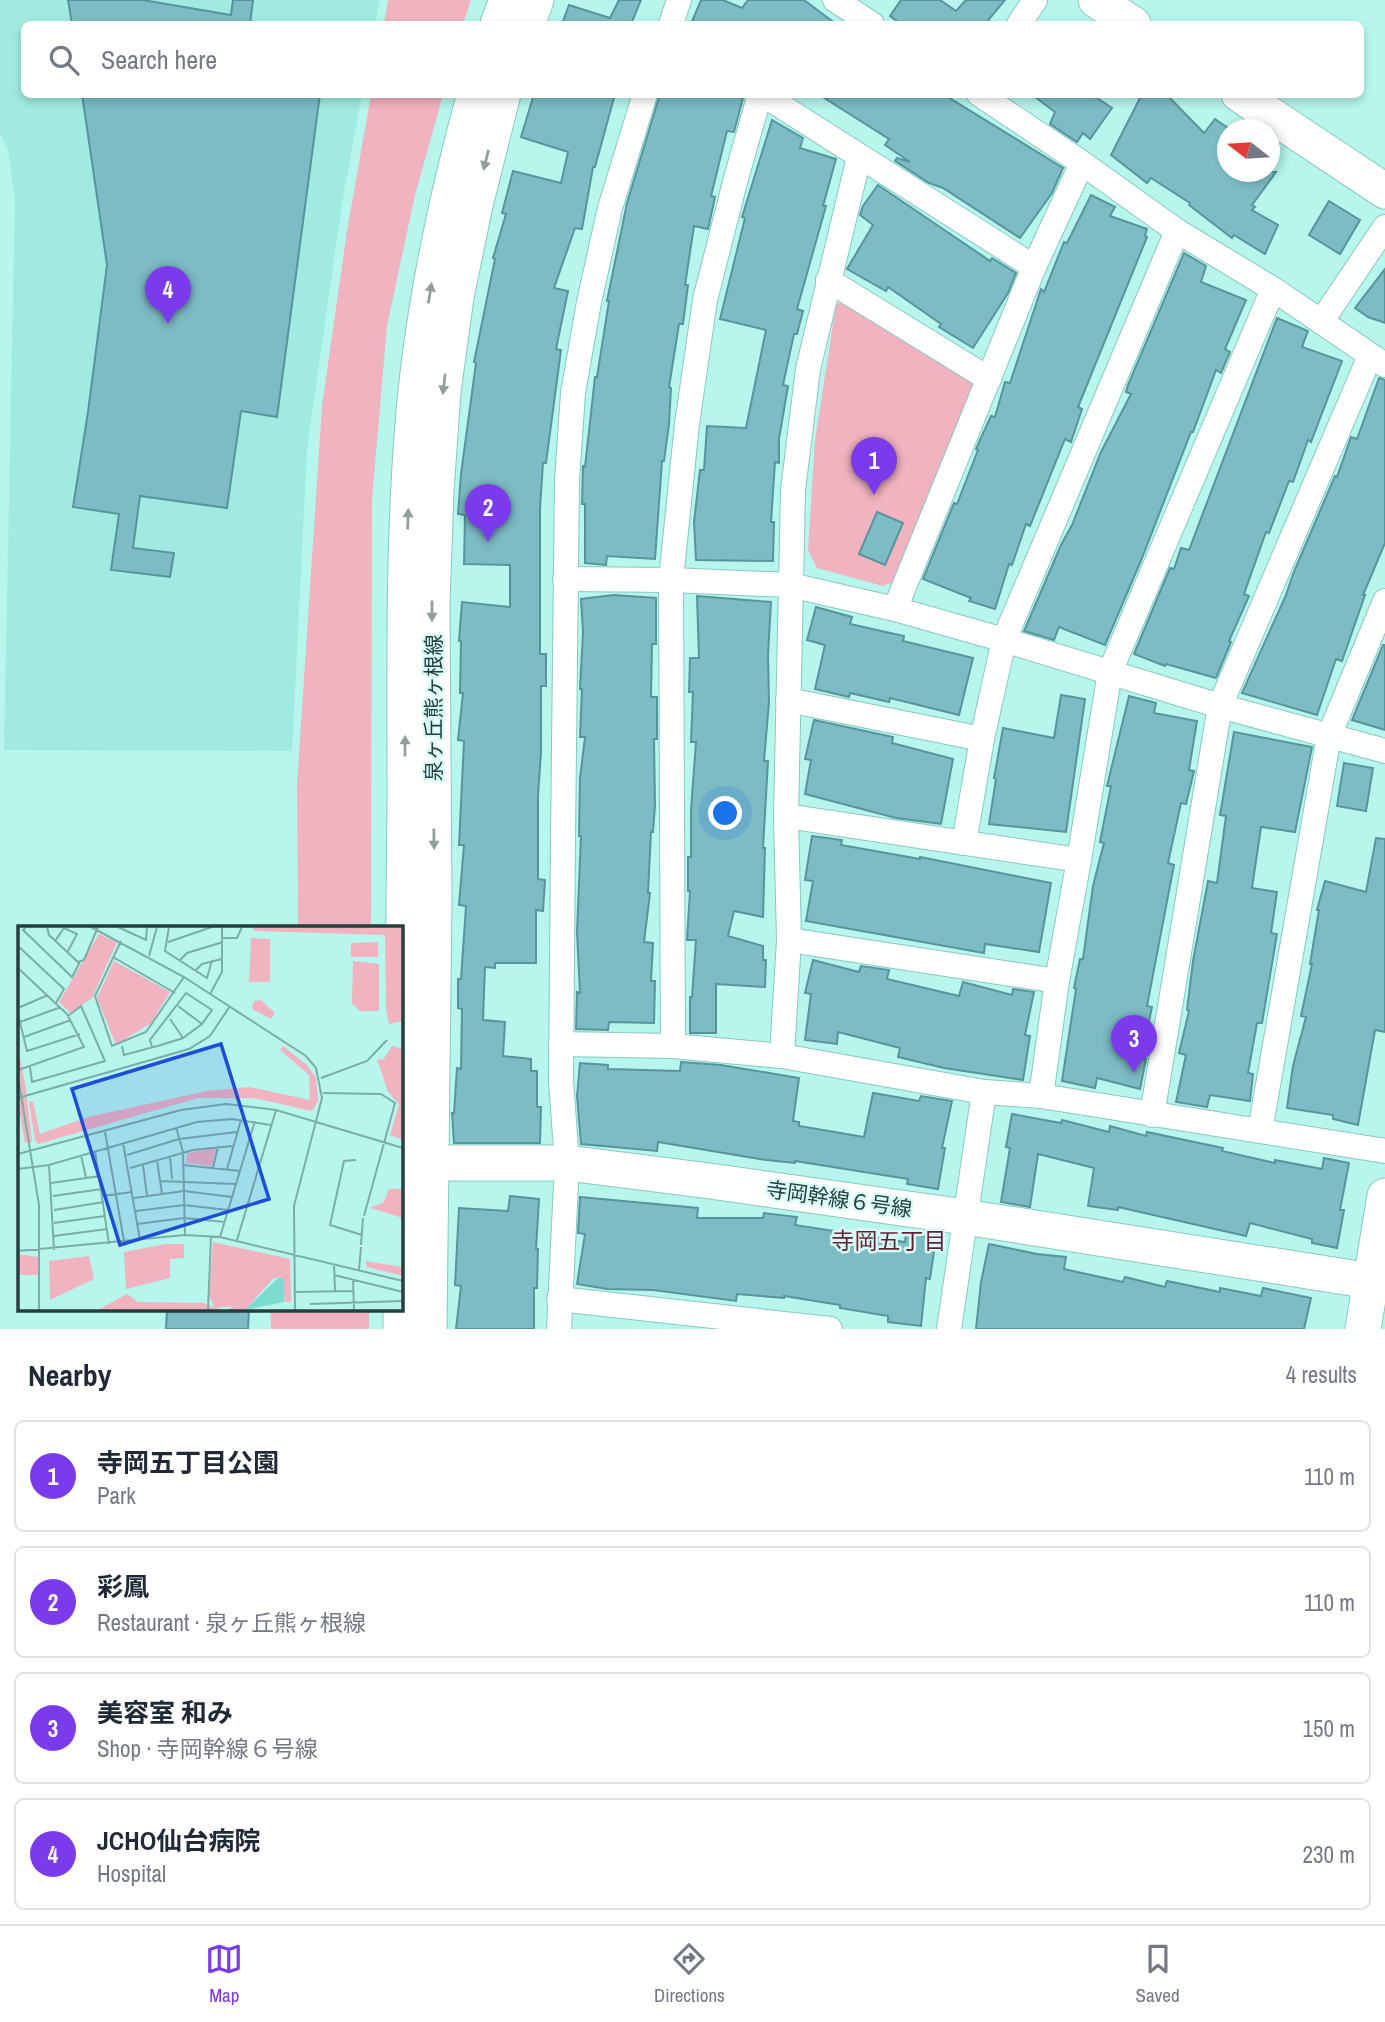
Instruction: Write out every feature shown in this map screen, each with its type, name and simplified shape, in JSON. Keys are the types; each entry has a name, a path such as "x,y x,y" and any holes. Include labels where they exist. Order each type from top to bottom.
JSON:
{"main road":[{"path":"499,21 507,0"},
{"path":"528,21 536,0"},
{"path":"1096,0 1128,21"},
{"name":"泉ヶ丘熊ヶ根線","path":"402,1170 405,692 412,436 424,328 437,248 455,166 474,98"},
{"name":"泉ヶ丘熊ヶ根線","path":"429,1329 434,900 432,603 436,491 443,393 456,297 475,205 502,98"},
{"path":"1245,98 1385,191"},
{"name":"寺岡幹線６号線","path":"430,1163 567,1163 965,1217 1371,1281"},
{"path":"1363,1329 1385,1196"},
{"name":"泉ヶ丘熊ヶ根線","path":"401,1311 401,1329"}],"street":[{"path":"672,21 679,0"},
{"path":"835,0 867,21"},
{"path":"1021,21 1035,0"},
{"path":"559,1329 567,1163 561,1044 567,480 573,393 610,208 644,98"},
{"path":"673,1046 671,580 687,424 705,300 760,98"},
{"path":"767,98 1034,267"},
{"path":"985,98 1177,231 1273,289 1378,360 1220,706 1152,1115"},
{"path":"782,1056 789,940 786,816 793,490 808,369 859,157"},
{"path":"895,609 1034,267 1082,163"},
{"path":"1321,322 1385,227"},
{"path":"964,843 982,739 1004,640 1177,231"},
{"path":"828,280 989,379"},
{"path":"1041,1096 1057,981 1110,672 1273,289"},
{"path":"565,579 790,585 895,609 1220,706 1385,751"},
{"path":"1259,1131 1329,736 1385,601"},
{"path":"788,700 982,739"},
{"path":"786,816 1079,860"},
{"path":"789,940 1057,981"},
{"path":"561,1044 673,1046 782,1056 984,1092 1041,1096 1385,1151"},
{"path":"950,1329 984,1092"},
{"path":"559,1299 830,1329"}],"shaded area":[{"path":"0,0 380,0 376,21 21,21 21,98 361,98 343,197 307,449 292,751 4,750 15,199 8,150 0,134"},
{"path":"388,0 471,0 464,21 384,21"},
{"path":"370,98 442,98 415,195 387,326 372,499 371,926 298,926 297,785 322,406 347,231"},
{"path":"844,300 975,375 979,389 901,579 883,586 817,568 808,550 815,440 836,305"},
{"path":"270,1311 369,1311 369,1329 271,1329"}],"building":[{"path":"68,0 143,0 231,15 233,0 253,0 250,21 72,21"},
{"path":"619,0 641,0 632,21 563,21 569,5 610,18"},
{"path":"701,0 723,0 742,8 748,0 804,0 832,21 692,21"},
{"path":"901,0 940,0 956,11 966,0 1005,0 988,21 897,21 890,16"},
{"path":"83,98 319,98 277,417 241,411 227,508 140,496 133,548 174,553 170,577 111,570 119,514 73,507 107,265"},
{"path":"533,98 614,98 593,167 582,229 575,228 554,288 568,291 556,349 561,350 546,463 543,463 540,509 540,654 546,654 546,686 541,686 538,879 545,880 543,911 536,910 536,963 495,963 495,968 485,967 483,1020 505,1022 503,1056 531,1059 531,1071 537,1071 537,1107 541,1107 540,1143 454,1143 452,1113 457,1068 461,1069 462,1009 458,1008 458,979 461,979 466,906 459,905 464,845 459,845 464,741 458,740 463,693 460,693 459,641 462,602 510,607 510,565 464,564 465,515 458,514 461,474 476,363 474,362 495,259 493,258 506,214 502,213 513,171 561,183 568,152 521,137"},
{"path":"659,98 743,98 734,132 727,131 711,196 715,197 708,229 694,226 685,285 688,285 683,324 679,324 669,387 669,424 662,461 655,559 607,556 606,565 585,563 583,466 585,467 607,301 627,203"},
{"path":"824,98 949,98 1063,168 1052,193 1020,238 943,188 929,183 895,161 897,158 910,162 885,145 889,139"},
{"path":"1036,98 1097,98 1112,108 1090,139 1083,133 1077,142 1050,124 1055,112"},
{"path":"1140,98 1170,98 1204,133 1215,119 1217,182 1269,182 1252,205 1255,207 1252,210 1278,225 1265,254 1234,235 1232,238 1189,205 1190,203 1151,178 1147,183 1111,155"},
{"path":"772,120 803,138 800,148 836,159 823,206 826,206 797,309 803,311 797,334 794,334 783,385 788,386 779,439 779,463 775,462 771,522 774,522 773,561 696,560 694,522 700,470 704,470 707,426 746,428 766,330 720,319 745,218 742,217"},
{"path":"878,185 990,261 992,258 1016,273 1008,293 973,348 939,327 941,324 888,287 886,291 847,269 873,225 860,215"},
{"path":"1091,195 1115,207 1110,216 1147,229 1147,237 1078,407 1082,409 1071,442 1065,439 1030,526 1026,524 1012,565 1009,564 995,609 969,601 971,598 923,579 954,503 957,504 978,450 976,449 991,416 995,417 1005,382 1010,383 1041,289 1044,292 1064,242 1067,243"},
{"path":"1329,201 1360,220 1340,254 1309,235"},
{"path":"1184,253 1206,266 1201,282 1246,300 1225,349 1230,352 1221,373 1216,370 1105,645 1059,627 1054,640 1024,631 1072,525 1101,452 1131,394 1126,392 1128,385"},
{"path":"1385,269 1385,323 1368,317 1355,308"},
{"path":"1277,318 1308,331 1302,347 1342,361 1311,442 1308,440 1293,482 1289,481 1269,533 1266,532 1244,594 1249,596 1216,678 1166,664 1165,666 1134,654 1170,568 1174,569 1181,548 1189,550"},
{"path":"1379,378 1385,380 1385,543 1363,595 1342,661 1336,659 1317,715 1242,693 1335,476 1337,477 1351,437 1357,439"},
{"path":"877,512 903,523 885,565 859,554"},
{"path":"614,595 656,598 656,644 652,644 651,697 657,697 657,739 654,739 655,805 644,942 653,943 651,981 655,981 654,1023 609,1022 608,1030 576,1029 577,992 580,993 577,932 581,836 580,778 585,737 580,737 583,632 581,599"},
{"path":"697,596 771,602 769,702 764,761 768,761 763,848 763,917 734,911 728,936 763,946 763,960 766,960 765,987 716,984 716,1033 690,1033 690,997 696,940 687,940 690,891 688,857 691,857 696,742 691,742 693,692 689,692 690,658 699,658"},
{"path":"816,607 852,617 850,624 904,636 903,641 973,658 959,715 890,698 889,702 850,693 849,697 815,689 825,645 807,640"},
{"path":"1385,645 1385,730 1352,720"},
{"path":"1061,695 1085,699 1066,832 989,824 1003,728 1054,738"},
{"path":"1129,696 1156,703 1154,713 1197,721 1189,770 1194,771 1186,804 1181,803 1168,863 1174,865 1147,1006 1152,1007 1141,1058 1146,1059 1140,1089 1097,1078 1095,1088 1062,1081 1076,989 1074,988 1080,959 1083,959 1093,886 1104,843 1100,842 1111,786 1107,786"},
{"path":"814,720 893,737 892,743 953,759 941,824 896,818 805,794 811,760 805,759"},
{"path":"1234,732 1312,747 1295,832 1261,827 1252,888 1277,892 1271,933 1277,934 1262,1023 1257,1023 1248,1073 1253,1074 1250,1101 1210,1095 1207,1107 1176,1102 1186,1055 1179,1053 1189,1011 1193,961 1208,881 1217,883 1226,816 1220,815"},
{"path":"1344,763 1373,768 1366,811 1337,806"},
{"path":"812,836 842,840 841,845 920,857 1051,883 1039,952 985,944 984,953 806,921 813,881 805,880"},
{"path":"1376,838 1385,839 1385,1032 1375,1030 1358,1125 1333,1119 1333,1115 1287,1108 1293,1066 1306,1017 1301,1016 1312,964 1317,910 1325,881 1366,892"},
{"path":"813,960 859,972 861,966 889,970 887,979 959,996 963,982 1012,995 1013,989 1034,992 1025,1035 1030,1036 1023,1080 944,1068 898,1057 900,1048 838,1032 837,1044 805,1040 811,994 805,993"},
{"path":"681,1062 721,1065 799,1078 793,1121 799,1122 799,1126 864,1137 873,1093 919,1101 921,1096 952,1101 942,1148 945,1148 938,1189 907,1184 908,1179 658,1142 657,1151 581,1144 577,1096 580,1063 608,1065 608,1069 680,1071"},
{"path":"1012,1114 1061,1123 1062,1120 1109,1132 1110,1126 1146,1136 1147,1132 1223,1148 1222,1151 1275,1163 1275,1160 1322,1169 1324,1158 1349,1163 1340,1210 1344,1210 1337,1248 1250,1223 1246,1236 1118,1207 1118,1210 1088,1206 1094,1168 1038,1154 1030,1207 1001,1202 1010,1148 1006,1147"},
{"path":"510,1196 539,1199 534,1329 456,1329 461,1286 455,1285 459,1208 508,1211"},
{"path":"580,1197 698,1208 697,1218 763,1218 764,1213 797,1217 795,1225 905,1242 906,1233 936,1238 930,1279 926,1278 921,1326 888,1322 888,1316 840,1308 840,1305 784,1296 737,1294 736,1301 653,1290 607,1289 577,1284 585,1234 578,1233"},
{"path":"989,1244 1066,1257 1064,1269 1123,1282 1125,1277 1165,1287 1167,1281 1220,1292 1220,1288 1261,1296 1263,1288 1311,1298 1304,1329 976,1329 981,1282"},
{"path":"167,1311 249,1311 248,1329 166,1329"}],"place":[{"name":"JCHO仙台病院","path":"168,324"},
{"name":"寺岡五丁目公園","path":"874,495"},
{"name":"彩鳳","path":"488,542"},
{"name":"美容室 和み","path":"1134,1073"}],"district":[{"name":"寺岡五丁目","path":"889,1240"}]}
